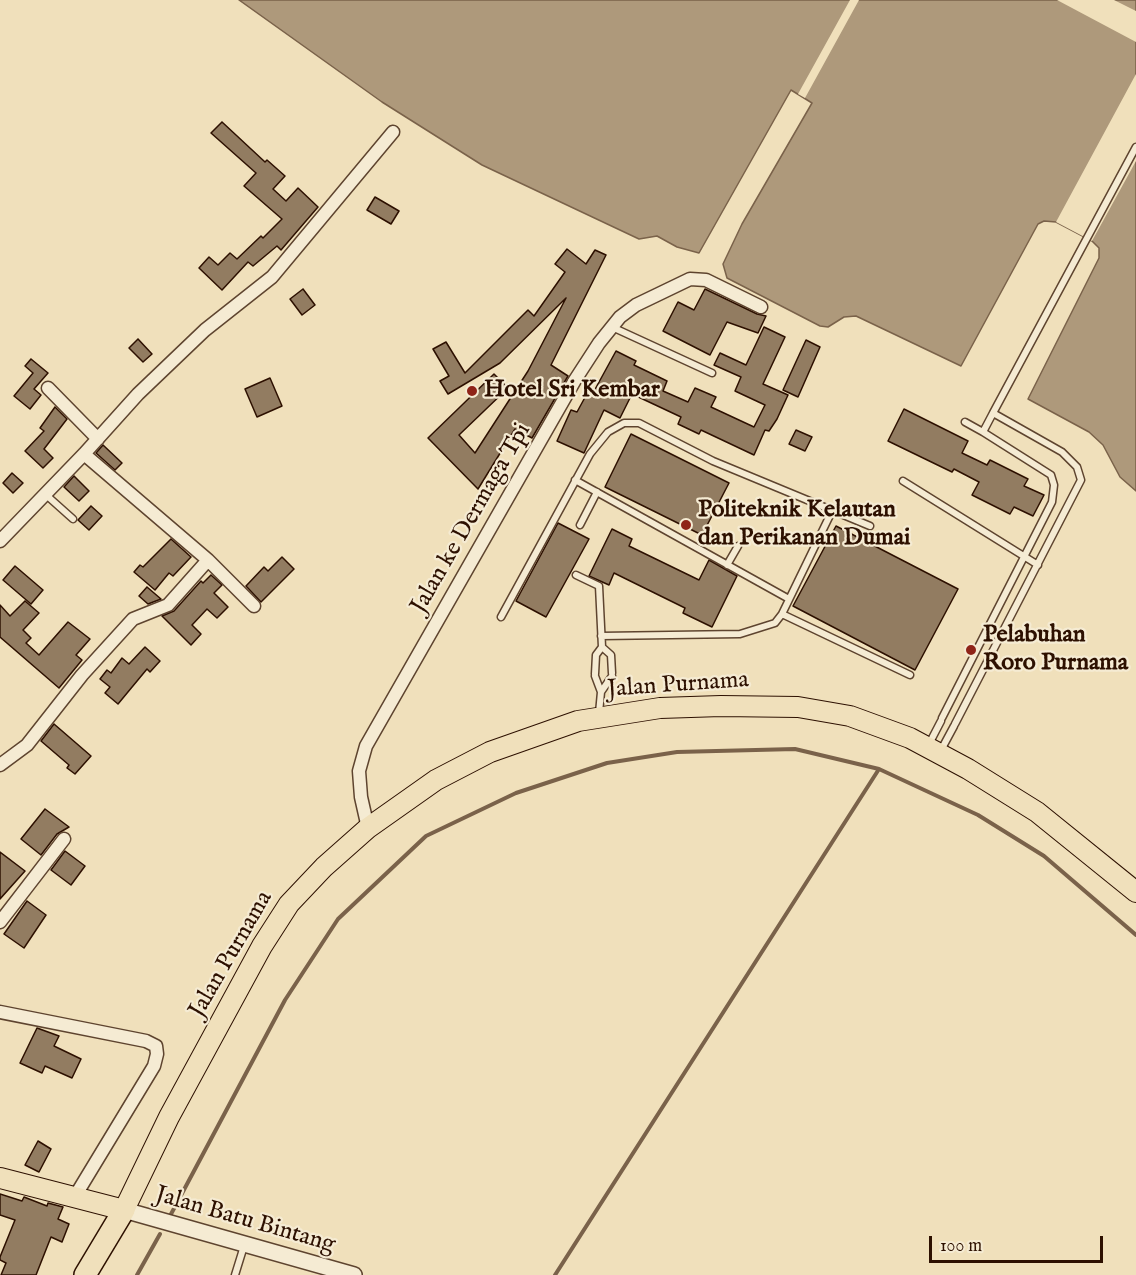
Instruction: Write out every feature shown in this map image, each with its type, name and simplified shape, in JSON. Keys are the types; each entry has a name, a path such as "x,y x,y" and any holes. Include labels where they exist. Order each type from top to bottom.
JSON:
{"highway":[{"path":"85,1275 124,1210"}],"main road":[{"name":"Jalan Purnama","path":"124,1210 169,1117 262,946 289,904 324,867 369,828 436,780 490,752 538,734 599,717 660,708 798,707 850,716 934,749 1037,812 1136,892"},
{"path":"0,1178 124,1210"}],"street":[{"path":"0,541 138,394 205,330 272,277 393,132"},
{"name":"Jalan ke Dermaga Tpi","path":"369,828 359,783 360,764 366,746 575,380 612,327 620,317 636,305 690,279 706,280 761,307"},
{"path":"48,388 98,439"},
{"path":"84,454 208,560 254,606"},
{"path":"0,765 27,745 82,675 134,619 168,605 208,560"},
{"path":"0,922 64,838"},
{"path":"0,1012 146,1041 156,1046 154,1066 74,1198"},
{"name":"Jalan Batu Bintang","path":"124,1210 244,1246 354,1275"}],"lane":[{"path":"983,432 1136,147"},
{"path":"612,327 712,373"},
{"path":"934,749 955,725 1074,498 1081,480 1080,472 1062,452 993,413"},
{"path":"501,617 590,454 608,432 632,422 713,461 870,526"},
{"path":"934,749 942,720 1052,502 1054,485 1051,475 964,422"},
{"path":"575,480 789,599"},
{"path":"903,481 1038,565"},
{"path":"580,525 597,492"},
{"path":"45,494 73,519"},
{"path":"601,636 740,634 766,628 775,623 782,614 833,509"},
{"path":"727,565 738,546"},
{"path":"576,575 599,586 602,647 597,655 595,675 601,692 599,717"},
{"path":"782,614 910,675"},
{"path":"601,692 612,675 611,655 602,647"},
{"path":"235,1275 244,1246"}],"shaded area":[{"path":"239,0 1136,0 1136,491 1120,477 1103,445 1089,432 1028,399 1099,258 1099,248 1092,241 1056,222 1044,221 1038,224 961,366 856,316 844,317 828,327 820,326 727,278 723,264 742,224 812,103 791,90 699,253 677,247 657,236 639,239 482,165 382,102"}],"pier":[{"path":"850,0 859,0 805,98 798,94"},
{"path":"1057,0 1114,0 1136,11 1136,42"},
{"path":"1136,74 1136,161 1092,241 1056,222"}],"building":[{"path":"222,122 265,162 267,160 285,176 273,189 286,201 298,188 318,207 281,250 277,246 253,266 248,262 222,290 199,268 209,257 218,265 230,253 237,259 282,219 244,186 256,173 211,133"},
{"path":"375,197 399,211 391,224 367,210"},
{"path":"567,249 586,264 595,250 606,255 551,365 568,376 532,438 515,429 478,489 428,438 494,374 508,388 459,435 475,453 528,371 566,298 500,363 448,394 440,381 449,376 433,349 446,342 465,373 528,310 534,316 565,272 555,264"},
{"path":"303,289 315,305 302,315 290,299"},
{"path":"705,289 757,314 766,316 758,333 727,322 710,355 663,331 678,302 694,310"},
{"path":"764,327 785,337 763,384 788,395 777,419 769,431 765,430 754,455 701,430 699,434 678,424 681,417 632,394 620,418 604,410 584,453 557,441 571,410 577,412 589,390 593,393 616,351 636,361 634,365 667,381 663,391 688,402 695,388 716,397 711,407 754,427 765,405 735,391 741,377 714,365 720,353 746,365"},
{"path":"138,339 152,354 143,362 129,348"},
{"path":"806,340 820,347 798,397 783,390"},
{"path":"31,359 48,373 34,389 41,395 30,409 14,396 33,373 25,366"},
{"path":"270,378 282,406 257,417 245,389"},
{"path":"55,407 67,419 44,449 53,458 43,468 25,451 44,431 40,428"},
{"path":"904,409 968,441 962,453 987,465 990,460 1028,479 1024,486 1044,495 1033,516 1014,507 1010,514 972,495 979,482 954,469 952,472 888,441"},
{"path":"796,430 812,437 805,451 789,444"},
{"path":"631,434 729,483 702,535 605,487"},
{"path":"103,445 122,463 115,470 96,453"},
{"path":"12,473 23,483 13,493 3,483"},
{"path":"74,476 89,491 79,501 64,487"},
{"path":"91,506 102,516 89,530 78,520"},
{"path":"558,523 589,539 546,617 516,601"},
{"path":"836,526 958,589 915,670 793,606"},
{"path":"612,529 632,539 629,546 699,580 709,560 737,576 712,627 683,613 685,608 614,573 609,585 589,576"},
{"path":"171,539 191,557 173,576 169,573 155,590 134,572 140,565 143,567"},
{"path":"282,557 294,569 261,602 246,586 264,567 268,571"},
{"path":"15,566 43,590 31,604 3,580"},
{"path":"211,575 222,585 214,593 228,607 217,618 207,609 192,625 201,634 191,645 162,616 174,611 201,581 203,583"},
{"path":"147,587 161,599 148,604 139,596"},
{"path":"25,601 39,613 23,630 31,638 26,643 39,655 68,622 90,639 76,655 82,660 59,688 0,637 0,605 10,616"},
{"path":"145,647 160,661 150,672 147,669 118,704 105,693 110,687 100,679 107,670 111,673 122,658 129,664"},
{"path":"54,724 91,756 75,774 67,768 69,765 41,741"},
{"path":"45,809 69,827 57,834 41,855 21,839"},
{"path":"65,851 85,866 71,885 51,870"},
{"path":"0,852 25,871 0,899"},
{"path":"27,901 46,915 24,948 4,934"},
{"path":"37,1028 59,1036 54,1046 81,1059 72,1078 45,1066 42,1073 20,1063"},
{"path":"38,1141 51,1149 39,1172 25,1165"},
{"path":"0,1194 22,1201 24,1197 47,1206 48,1203 63,1207 58,1219 69,1224 62,1242 51,1237 36,1275 1,1275 6,1263 0,1260 0,1257 15,1220 0,1215"}],"waterway":[{"path":"170,1216 285,1000 338,919 426,836 516,793 607,763 677,752 795,749 879,769 978,815 1044,856 1136,935"},
{"path":"555,1275 879,769"},
{"path":"137,1275 160,1234"}],"place":[{"name":"Hotel Sri Kembar","path":"472,391"},
{"name":"Politeknik Kelautan dan Perikanan Dumai","path":"686,525"},
{"name":"Pelabuhan Roro Purnama","path":"971,650"}]}
